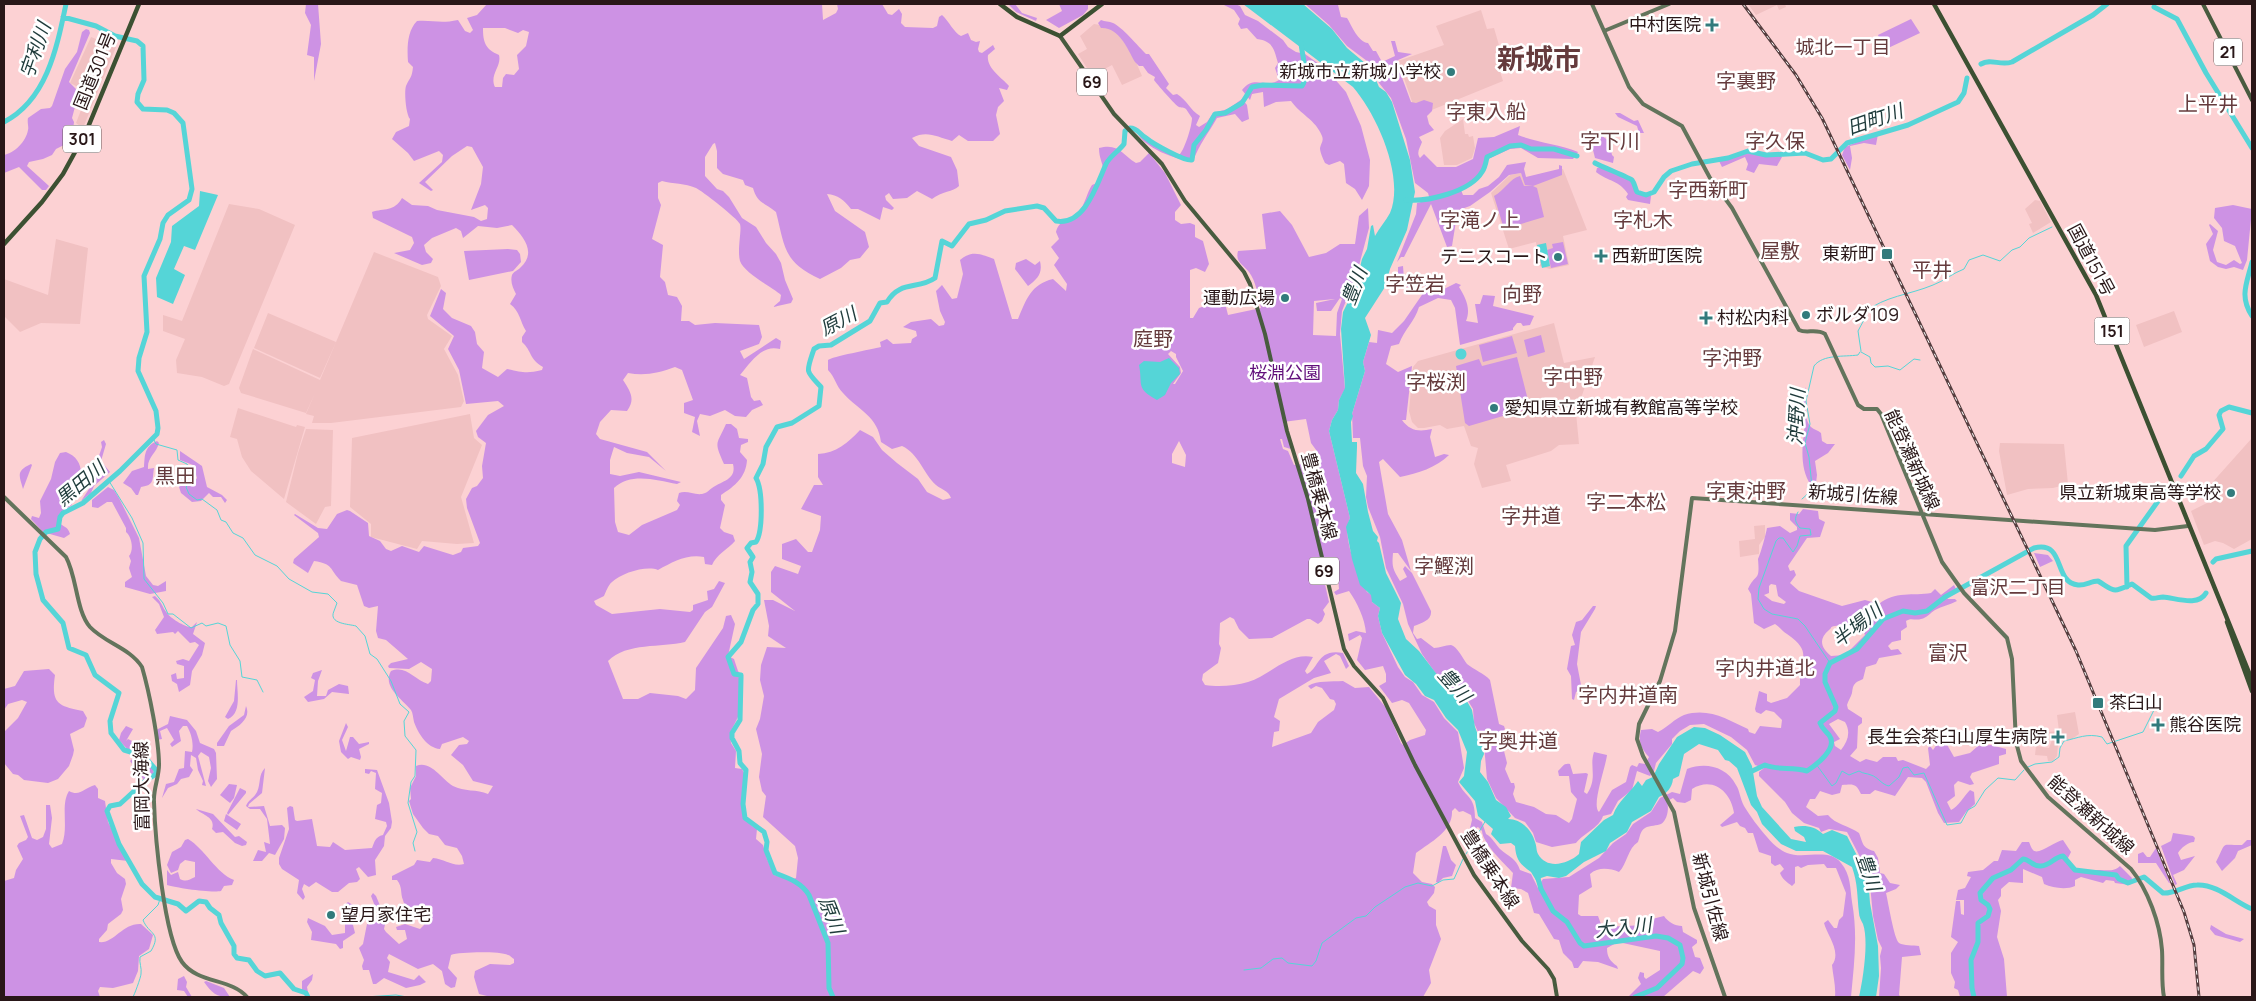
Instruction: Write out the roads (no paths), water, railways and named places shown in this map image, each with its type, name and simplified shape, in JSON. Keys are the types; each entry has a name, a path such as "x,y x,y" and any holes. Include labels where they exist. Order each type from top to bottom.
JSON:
{"highway":[{"name":"国道301号","path":"4,244 47,197 63,174 86,132 139,4"},
{"path":"1000,4 1018,17 1060,36 1102,4"},
{"name":"国道151号","path":"1934,4 2096,295 2252,680"},
{"name":"国道151号","path":"2218,598 2252,691"}],"main road":[{"name":"能登瀬新城線","path":"1592,4 1634,95 1648,107 1682,126 1706,170 1732,208 1799,330 1803,332 1822,332 1858,405 1864,409 1877,409 1881,414 1942,562 1958,586 2007,638 2012,668 2016,742 2025,767 2048,797 2131,869 2138,879 2158,927 2162,951 2164,997"},
{"path":"1604,31 1669,4"},
{"name":"21","path":"2203,4 2252,100"},
{"name":"豊橋乗本線","path":"1060,36 1114,114 1162,164 1185,201 1244,272 1250,284 1265,334 1287,432 1308,499 1344,649 1354,666 1386,703 1415,765 1474,875 1522,941 1548,969 1554,979 1557,997"},
{"name":"富岡大海線","path":"4,497 69,561 83,612 90,626 129,653 142,667 158,757 154,801 164,899 173,945 181,962 193,974 236,989 248,997"},
{"name":"新城引佐線","path":"1725,997 1694,908 1678,825 1670,803 1643,756 1637,739 1639,724 1660,680 1675,632 1692,498 2144,529 2170,529 2188,526"}],"water":[{"path":"1243,4 1303,4 1332,29 1347,48 1371,68 1379,87 1386,92 1392,102 1410,160 1415,192 1407,230 1390,269 1385,287 1365,318 1371,335 1363,362 1365,371 1351,422 1352,442 1357,442 1356,473 1363,484 1368,512 1373,531 1378,537 1377,541 1386,573 1401,603 1398,619 1406,639 1419,651 1448,689 1464,696 1472,710 1475,727 1484,754 1480,772 1488,782 1496,800 1506,807 1511,816 1508,819 1513,819 1529,829 1534,838 1538,854 1542,859 1552,864 1564,863 1579,854 1581,842 1604,820 1613,815 1618,805 1638,781 1642,786 1646,780 1653,777 1659,764 1677,737 1694,727 1705,728 1720,735 1745,752 1752,766 1757,796 1762,807 1791,839 1806,842 1804,837 1795,831 1794,827 1802,826 1813,828 1823,834 1832,830 1847,836 1868,877 1870,903 1878,946 1879,976 1876,997 1859,997 1864,970 1865,931 1859,916 1852,867 1823,851 1796,851 1781,844 1762,824 1757,812 1751,805 1737,768 1725,760 1718,750 1699,744 1684,754 1679,776 1673,779 1670,788 1659,797 1651,811 1632,822 1627,832 1610,843 1606,851 1584,862 1566,876 1559,878 1547,876 1537,882 1531,872 1519,861 1515,846 1511,843 1500,844 1491,834 1493,829 1478,816 1475,801 1459,782 1464,776 1467,752 1458,730 1446,718 1434,700 1425,696 1416,684 1405,675 1382,633 1378,616 1380,608 1372,602 1371,595 1360,585 1352,559 1346,527 1350,518 1329,431 1345,388 1341,329 1343,312 1355,288 1362,259 1367,249 1371,226 1373,225 1375,236 1390,213 1394,198 1394,182 1386,147 1371,113 1353,87"},
{"path":"200,191 218,195 195,250 184,246 174,269 185,275 173,304 157,297 156,278 171,242 172,226 199,206"},
{"path":"1546,243 1550,266 1542,268 1537,245"},
{"path":"1461,348 1467,354 1461,360 1455,354"},
{"path":"1169,358 1179,368 1180,374 1171,383 1165,395 1157,400 1143,389 1139,365 1144,361 1160,362"}],"waterway":[{"name":"宇利川","path":"4,122 19,112 31,100 48,71 59,37 66,4"},
{"name":"田町川","path":"1981,64 1985,62 2012,62 2093,15 2107,4"},
{"path":"2154,7 2177,19 2206,73 2252,148"},
{"name":"黒田川","path":"63,17 96,26 115,36 137,41 143,46 144,80 137,102 143,109 167,110 174,113 183,123 192,189 189,200 168,215 163,223 160,239 144,276 147,332 139,358 138,371 156,411 157,434 120,471 83,503 63,513 60,517 58,529 46,532 40,539 35,552 36,574 43,600 63,623 69,648 86,655 95,675 119,693 110,721 111,733 124,750 144,756 156,770 156,774 144,782 120,804 110,806 107,811 119,844 142,884 155,897 178,904 186,911 199,901 206,902 219,915 221,923 234,946 234,954 237,958 249,960 257,971 265,976 280,973 294,989 306,993 308,997"},
{"name":"原川","path":"833,997 829,988 828,943 809,895 798,884 775,873 766,850 767,842 764,832 745,818 743,804 746,770 740,763 739,751 732,738 732,733 740,720 741,675 734,674 728,657 741,642 753,610 758,604 758,594 750,582 752,572 750,562 753,557 747,548 751,543 756,542 760,529 761,501 756,478 763,464 766,447 777,427 792,423 819,406 821,387 808,371 814,349 819,346 831,345 870,321 880,303 887,302 892,295 903,288 929,282 935,278 942,241 952,246 969,224 986,220 1005,211 1037,206 1044,208 1056,221 1066,221 1075,217 1094,192 1110,158 1124,144 1125,131 1130,128 1137,130 1150,141 1169,152 1192,160 1194,145 1206,130 1215,114 1225,113 1242,103 1252,87 1263,85 1302,86 1305,72 1301,43"},
{"name":"田町川","path":"1595,163 1632,180 1637,192 1646,195 1654,192 1664,177 1671,171 1692,164 1728,158 1748,151 1766,155 1805,153 1823,160 1831,159 1847,143 1908,125 1958,102 1964,93 1967,78"},
{"name":"田町川","path":"1406,200 1436,197 1468,185 1482,172 1487,157 1510,146 1521,145 1531,149 1554,149 1577,156"},
{"path":"1861,351 1858,331 1865,318 1865,312 1881,302 1937,283 1964,269 1969,260 1983,255 2000,261 2029,238 2052,227"},
{"path":"2252,262 2245,289 2246,302 2252,316"},
{"name":"沖野川","path":"1802,499 1811,491 1812,487 1809,457 1805,443 1810,424 1806,401 1814,366 1828,358 1858,355 1860,352"},
{"name":"沖野川","path":"1861,352 1870,357 1871,363 1875,367 1888,366 1900,370 1914,359 1920,360"},
{"name":"半場川","path":"2181,476 2194,456 2206,449 2223,429 2219,415 2221,411 2229,407 2252,413"},
{"path":"153,438 156,444 177,450 178,460 187,464 193,475 191,482 186,487 189,494 197,500 202,499 217,510 221,520 226,522 233,533 243,538 255,555 277,566 289,579 312,592 328,594 337,603 333,615 334,619 340,623 356,626 365,636 370,654 377,659 391,681 400,704 409,712 404,721 405,736 416,750 415,776 411,782 408,803 417,832 413,843 415,851"},
{"path":"109,481 132,518 143,543 144,579 163,603 168,614 173,614 191,628 202,623 206,626 218,623 226,626 230,645 240,661 242,677 257,680 263,692"},
{"name":"半場川","path":"2127,587 2126,546 2166,490"},
{"name":"沖野川","path":"1798,512 1797,524 1800,528 1810,529 1811,535 1800,536 1793,552 1783,538 1779,538 1776,541 1759,588 1758,599 1764,609 1772,614 1798,619 1805,626 1830,663"},
{"name":"半場川","path":"1748,773 1765,765 1807,771 1825,756 1829,751 1831,740 1820,723 1835,711 1836,707 1825,682 1825,674 1830,663 1857,649 1883,619 1903,611 1915,613 1927,611 1945,597 2034,548 2044,547 2051,550 2070,583 2083,585 2098,581 2114,590 2132,584 2151,598 2163,597 2186,601 2198,600 2206,593"},
{"path":"2213,562 2216,559 2252,551"},
{"path":"2028,767 2035,764 2052,762 2059,757 2060,748 2064,741 2083,736 2092,736 2102,737 2107,744 2143,732 2155,708"},
{"path":"1816,764 1832,786 1836,783 1842,771 1849,775 1859,771 1873,776 1889,786 1899,777 1903,768 1908,767 1914,775 1924,773 1947,825 1961,823 1968,810 1975,806 1985,790 1998,778 2015,780 2024,770"},
{"path":"1466,854 1486,820"},
{"path":"1974,997 1971,960 1978,942 1978,923 1988,916 1990,909 1981,900 1980,893 1993,878 2011,870 2023,859 2041,866 2047,865 2063,856 2075,870 2116,875 2119,879 2128,883 2144,877 2163,893 2193,885 2204,885 2219,890 2252,909"},
{"path":"1244,970 1261,968 1273,959 1282,958 1288,963 1312,966 1316,961 1322,943 1356,918 1366,916 1375,907 1405,887 1418,883 1432,886 1443,880 1454,879 1463,859"},
{"name":"大入川","path":"1537,875 1541,889 1553,911 1567,922 1580,943 1584,946 1656,936 1668,938 1680,945 1683,958 1682,964 1657,988 1635,997"},
{"path":"133,997 141,976 140,957 151,951 155,940 155,937 143,920 158,905 160,899"},
{"path":"365,997 396,995 407,997"}],"railway":[{"path":"1743,4 1796,75 1822,118 2076,651 2184,912 2194,945 2199,997"}],"place":[{"name":"中村医院","path":"1712,25"},
{"name":"新城市立新城小学校","path":"1451,72"},
{"name":"東新町","path":"1887,254"},
{"name":"西新町医院","path":"1601,256"},
{"name":"テニスコート","path":"1558,257"},
{"name":"運動広場","path":"1285,298"},
{"name":"ボルダ109","path":"1806,315"},
{"name":"村松内科","path":"1706,318"},
{"name":"愛知県立新城有教館高等学校","path":"1494,408"},
{"name":"県立新城東高等学校","path":"2231,493"},
{"name":"茶臼山","path":"2098,703"},
{"name":"熊谷医院","path":"2158,725"},
{"name":"長生会茶臼山厚生病院","path":"2058,737"},
{"name":"望月家住宅","path":"331,915"}],"district":[{"name":"城北一丁目","path":"1843,47"},
{"name":"新城市","path":"1539,59"},
{"name":"字裏野","path":"1746,81"},
{"name":"上平井","path":"2208,104"},
{"name":"字東入船","path":"1486,112"},
{"name":"字下川","path":"1610,141"},
{"name":"字久保","path":"1775,141"},
{"name":"字西新町","path":"1708,190"},
{"name":"字滝ノ上","path":"1480,220"},
{"name":"字札木","path":"1643,220"},
{"name":"屋敷","path":"1780,251"},
{"name":"平井","path":"1932,270"},
{"name":"字笠岩","path":"1415,284"},
{"name":"向野","path":"1522,294"},
{"name":"庭野","path":"1153,339"},
{"name":"字沖野","path":"1732,358"},
{"name":"字中野","path":"1573,377"},
{"name":"字桜渕","path":"1436,382"},
{"name":"黒田","path":"175,476"},
{"name":"字東沖野","path":"1746,491"},
{"name":"字二本松","path":"1626,502"},
{"name":"字井道","path":"1531,516"},
{"name":"字鰹渕","path":"1444,566"},
{"name":"富沢二丁目","path":"2018,587"},
{"name":"富沢","path":"1948,653"},
{"name":"字内井道北","path":"1765,668"},
{"name":"字内井道南","path":"1628,695"},
{"name":"字奥井道","path":"1518,741"}],"water label":[{"name":"豊川","path":"1354,286"},
{"name":"豊川","path":"1455,685"},
{"name":"豊川","path":"1869,872"}],"park label":[{"name":"桜淵公園","path":"1285,373"}]}
